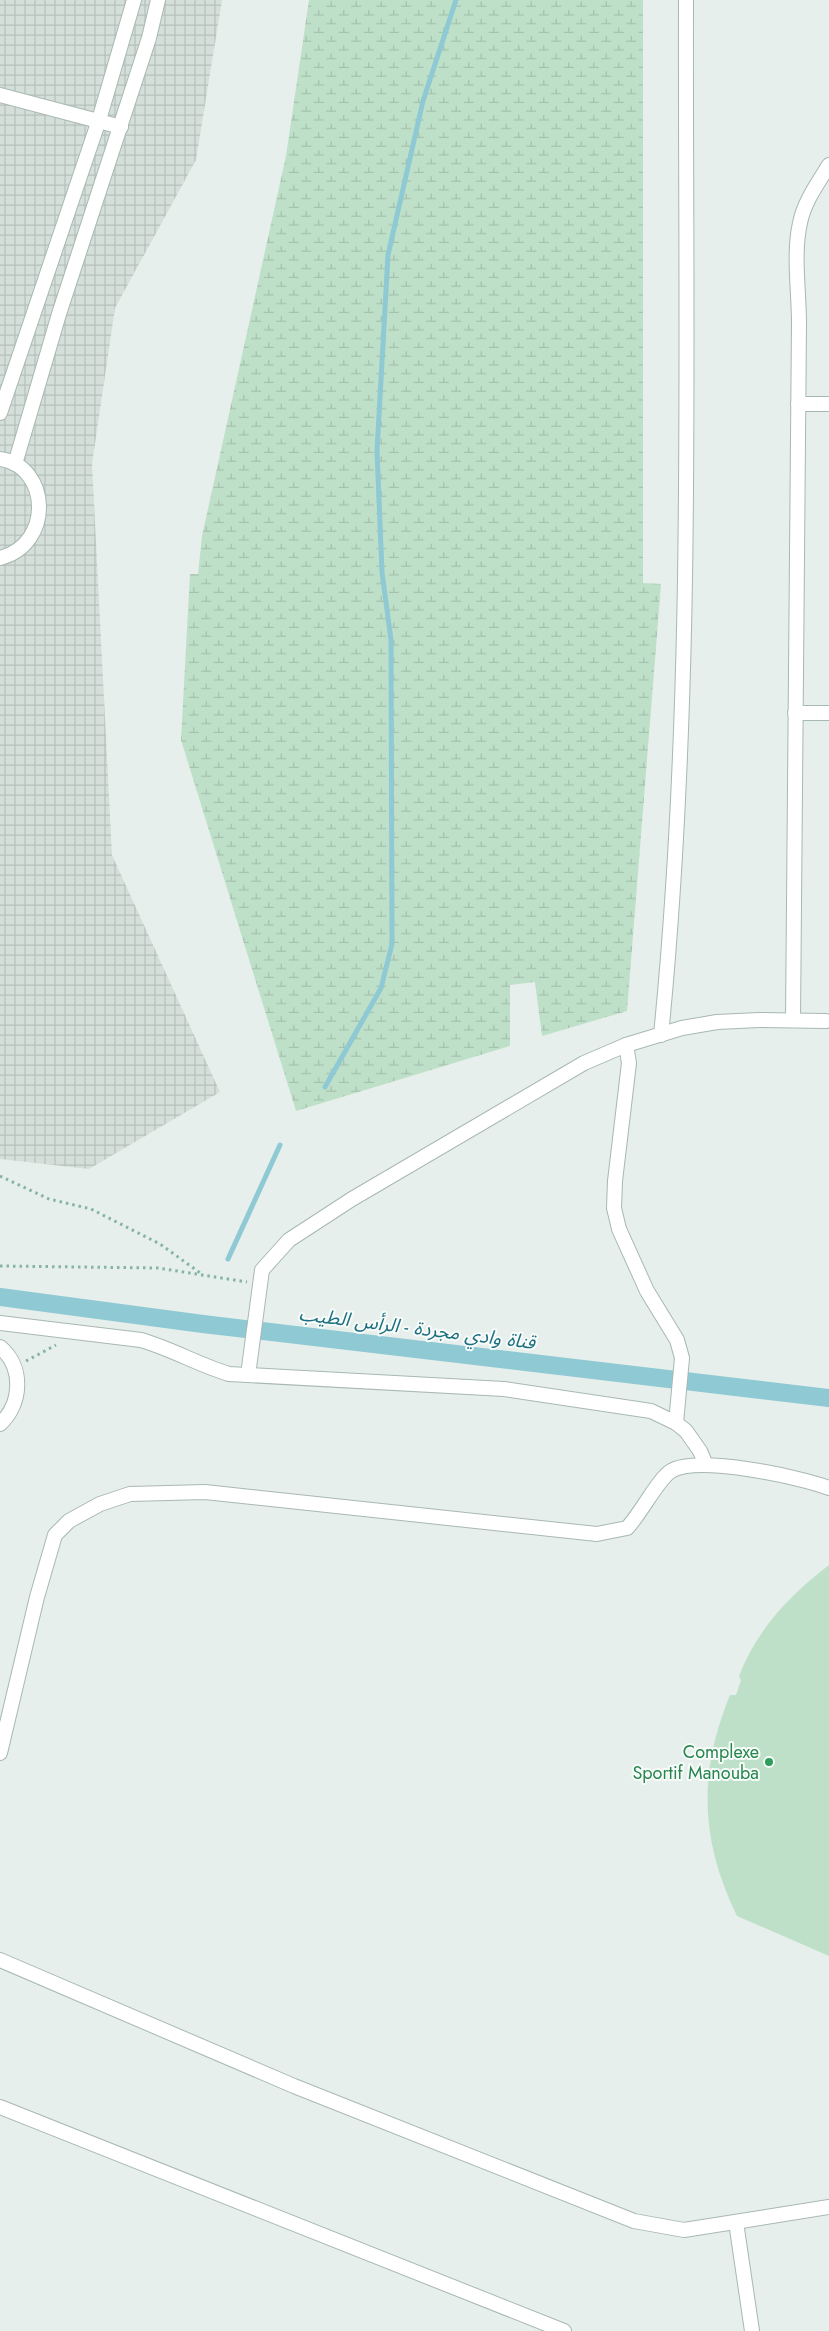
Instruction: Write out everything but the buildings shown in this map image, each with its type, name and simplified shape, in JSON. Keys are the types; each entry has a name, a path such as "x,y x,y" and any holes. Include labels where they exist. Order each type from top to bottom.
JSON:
{"street":[{"path":"0,412 99,120 134,0"},
{"path":"15,464 56,324 121,127 158,0"},
{"path":"661,1035 672,926 685,579 686,0"},
{"path":"0,95 121,127"},
{"path":"793,1020 799,223 805,206 829,165"},
{"path":"798,404 829,404"},
{"path":"0,459 15,464 31,478 38,494 40,515 33,535 23,546 9,556 0,558"},
{"path":"795,713 829,713"},
{"path":"249,1368 262,1270 289,1240 352,1198 584,1063 626,1045 682,1028 717,1022 828,1020"},
{"path":"626,1045 629,1063 615,1181 614,1208 619,1229 647,1291 677,1340 682,1358 676,1423"},
{"path":"0,1323 141,1340 179,1353 210,1368 229,1374 249,1368 504,1389 651,1411 676,1423 694,1440 706,1465"},
{"path":"0,1347 15,1367 18,1387 16,1401 0,1424"},
{"path":"0,1753 37,1597 55,1535 69,1520 100,1504 130,1494 206,1492 597,1534 628,1528 670,1471 682,1467 706,1465 772,1473 829,1488"},
{"path":"0,1960 294,2086 634,2221 684,2230 829,2207"},
{"path":"0,2107 564,2331"},
{"path":"736,2222 752,2331"}],"path":[{"path":"0,1176 49,1199 91,1209 160,1244 203,1275"},
{"path":"0,1266 158,1268 260,1284"},
{"path":"15,1367 80,1332"}],"shaded area":[{"path":"0,0 222,0 196,160 115,308 92,464 112,855 220,1092 89,1169 0,1159"}],"green space":[{"path":"309,0 643,0 643,583 661,584 627,1011 542,1036 535,982 510,985 510,1046 296,1111 181,740 190,574 198,574 202,536 286,156"},
{"name":"Complexe Sportif Manouba","path":"829,1565 829,1956 737,1916 725,1888 710,1833 708,1779 712,1752 730,1695 736,1695 741,1680 739,1676 755,1643 788,1601"}],"waterway":[{"path":"325,1087 381,988 392,944 391,640 382,572 377,451 388,255 423,101 456,0"},
{"path":"228,1259 280,1145"},
{"name":"قناة وادي مجردة - الرأس الطيب","path":"0,1297 203,1324 829,1398"}],"place":[{"name":"Complexe Sportif Manouba","path":"769,1762"}]}
